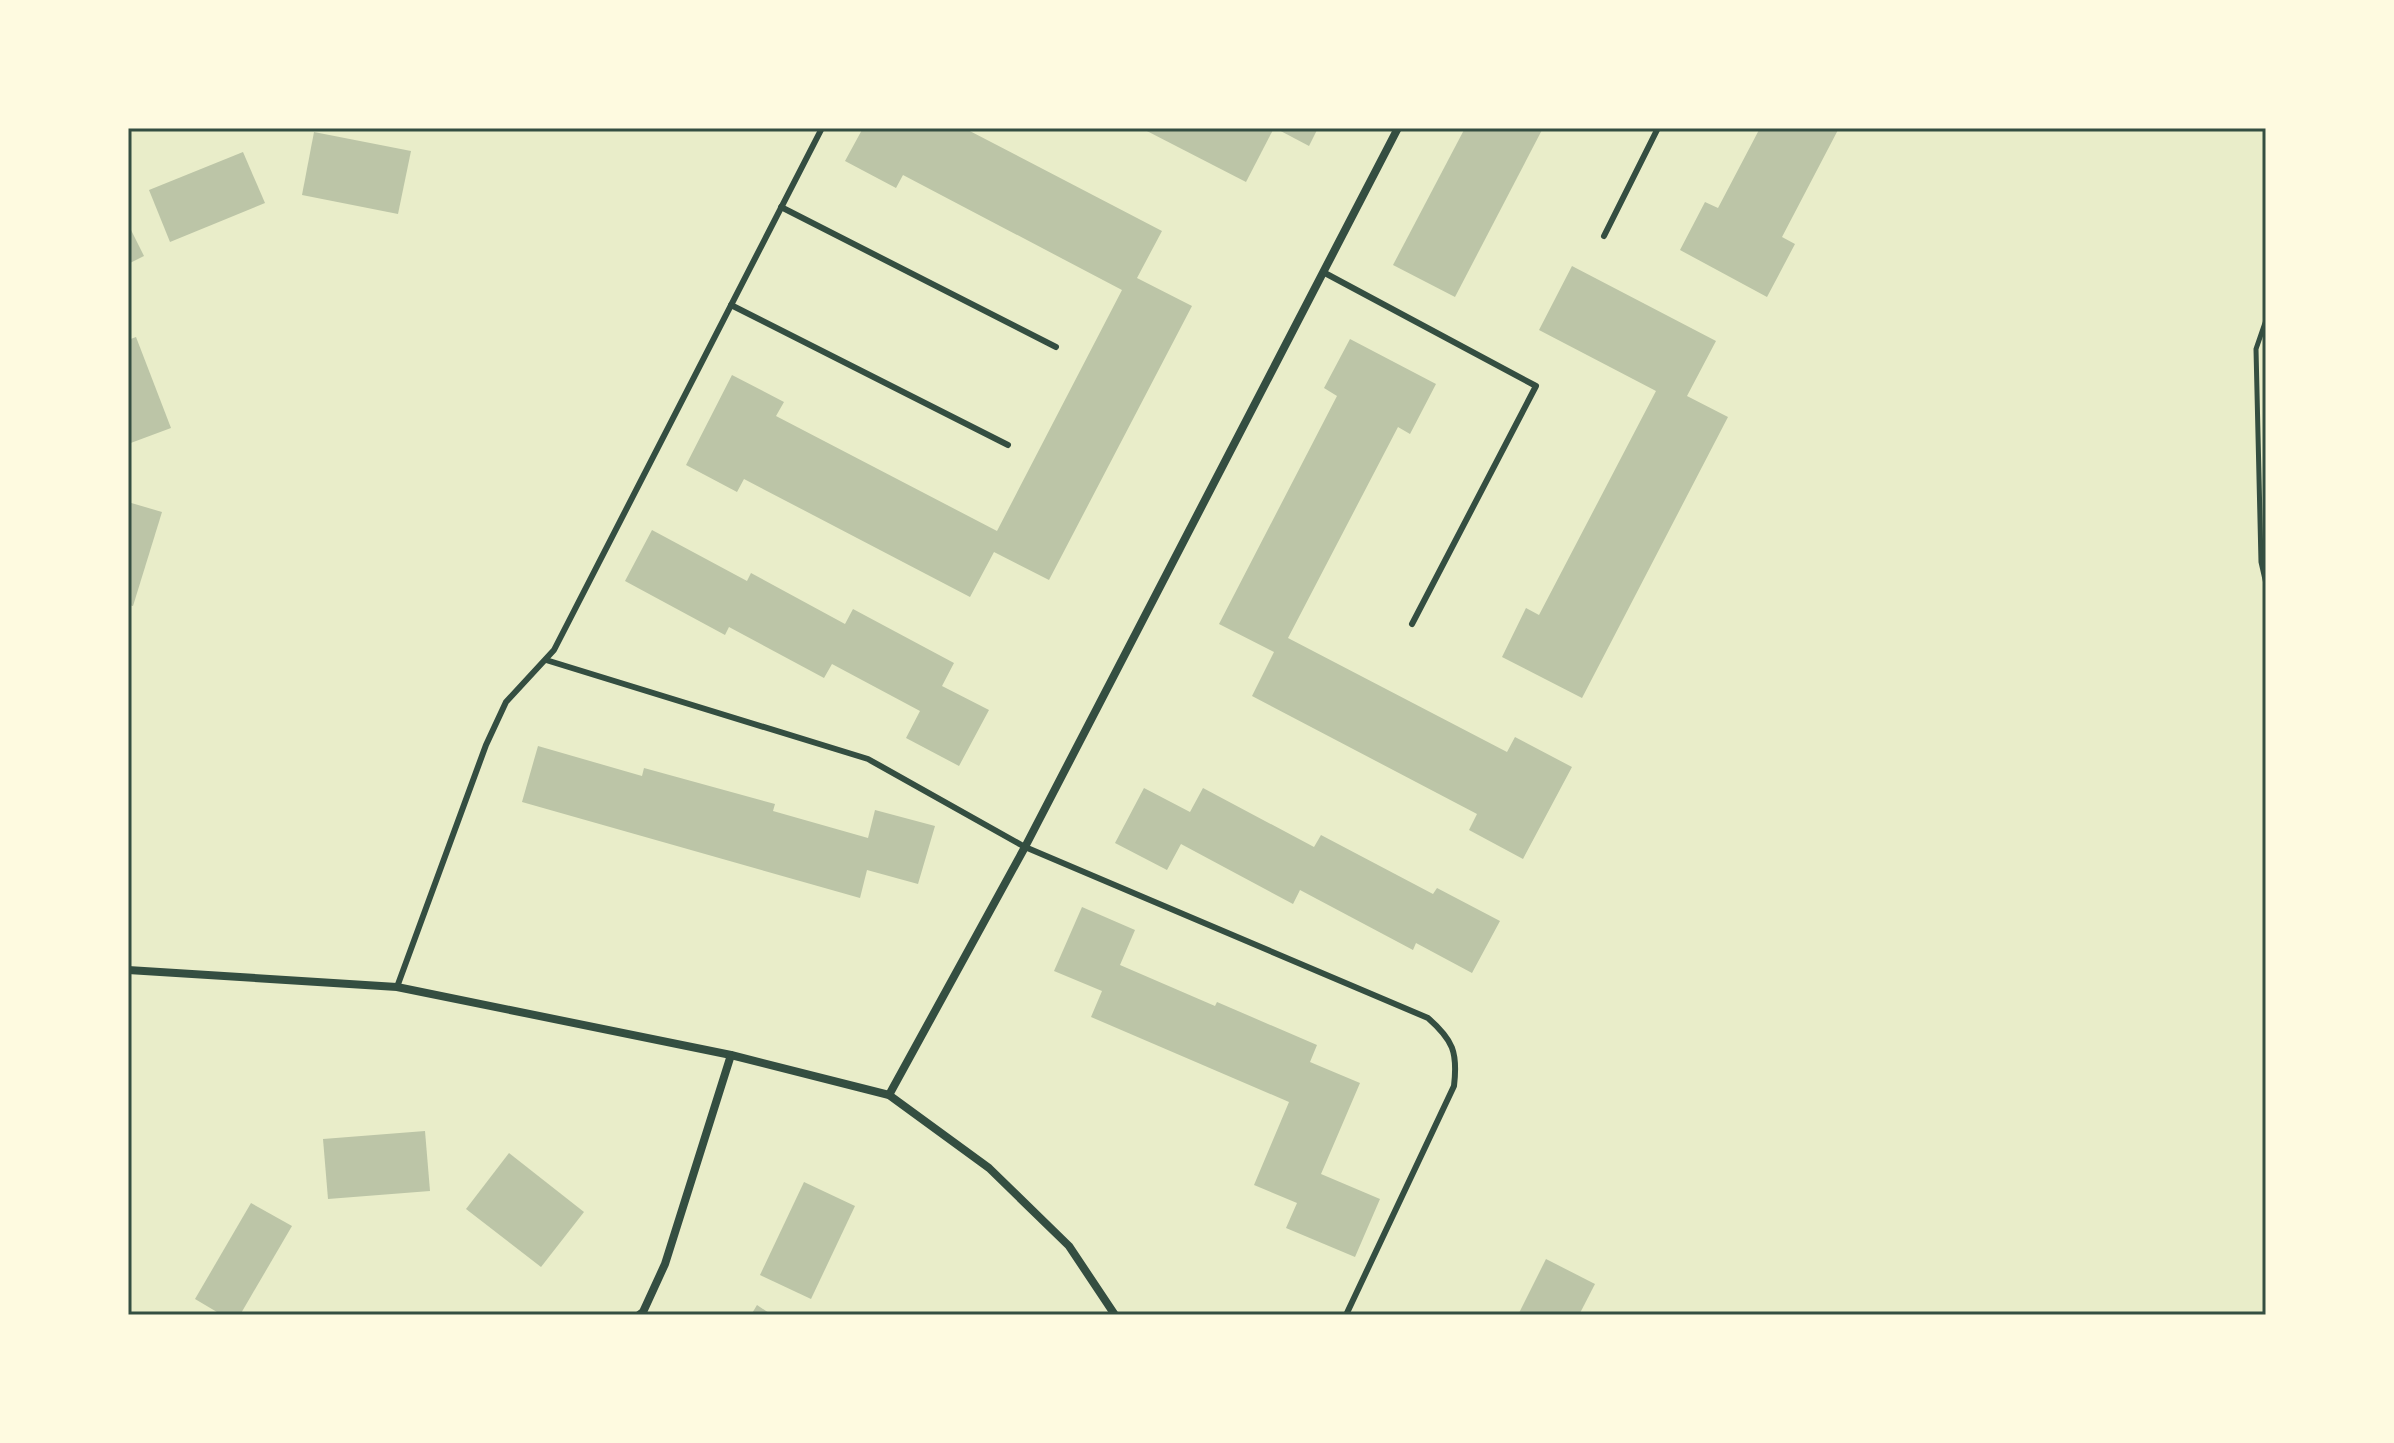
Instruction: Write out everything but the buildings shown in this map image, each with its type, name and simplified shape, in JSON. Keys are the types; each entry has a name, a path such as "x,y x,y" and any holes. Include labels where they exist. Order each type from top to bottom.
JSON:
{"street":[{"path":"889,1095 1025,847 1398,128"},
{"path":"128,970 397,987 731,1055 889,1095 989,1168 1069,1246 1115,1315"},
{"path":"639,1315 665,1264 731,1055"}],"lane":[{"path":"397,987 486,745 506,702 554,650 822,128"},
{"path":"1604,236 1658,128"},
{"path":"781,207 1056,347"},
{"path":"1323,272 1536,386 1412,624"},
{"path":"731,305 1008,445"},
{"path":"546,660 868,759 1025,847 1428,1018 1447,1034 1457,1060 1454,1086 1346,1315"}],"path":[{"path":"2266,320 2256,349 2261,562 2266,584"}]}
